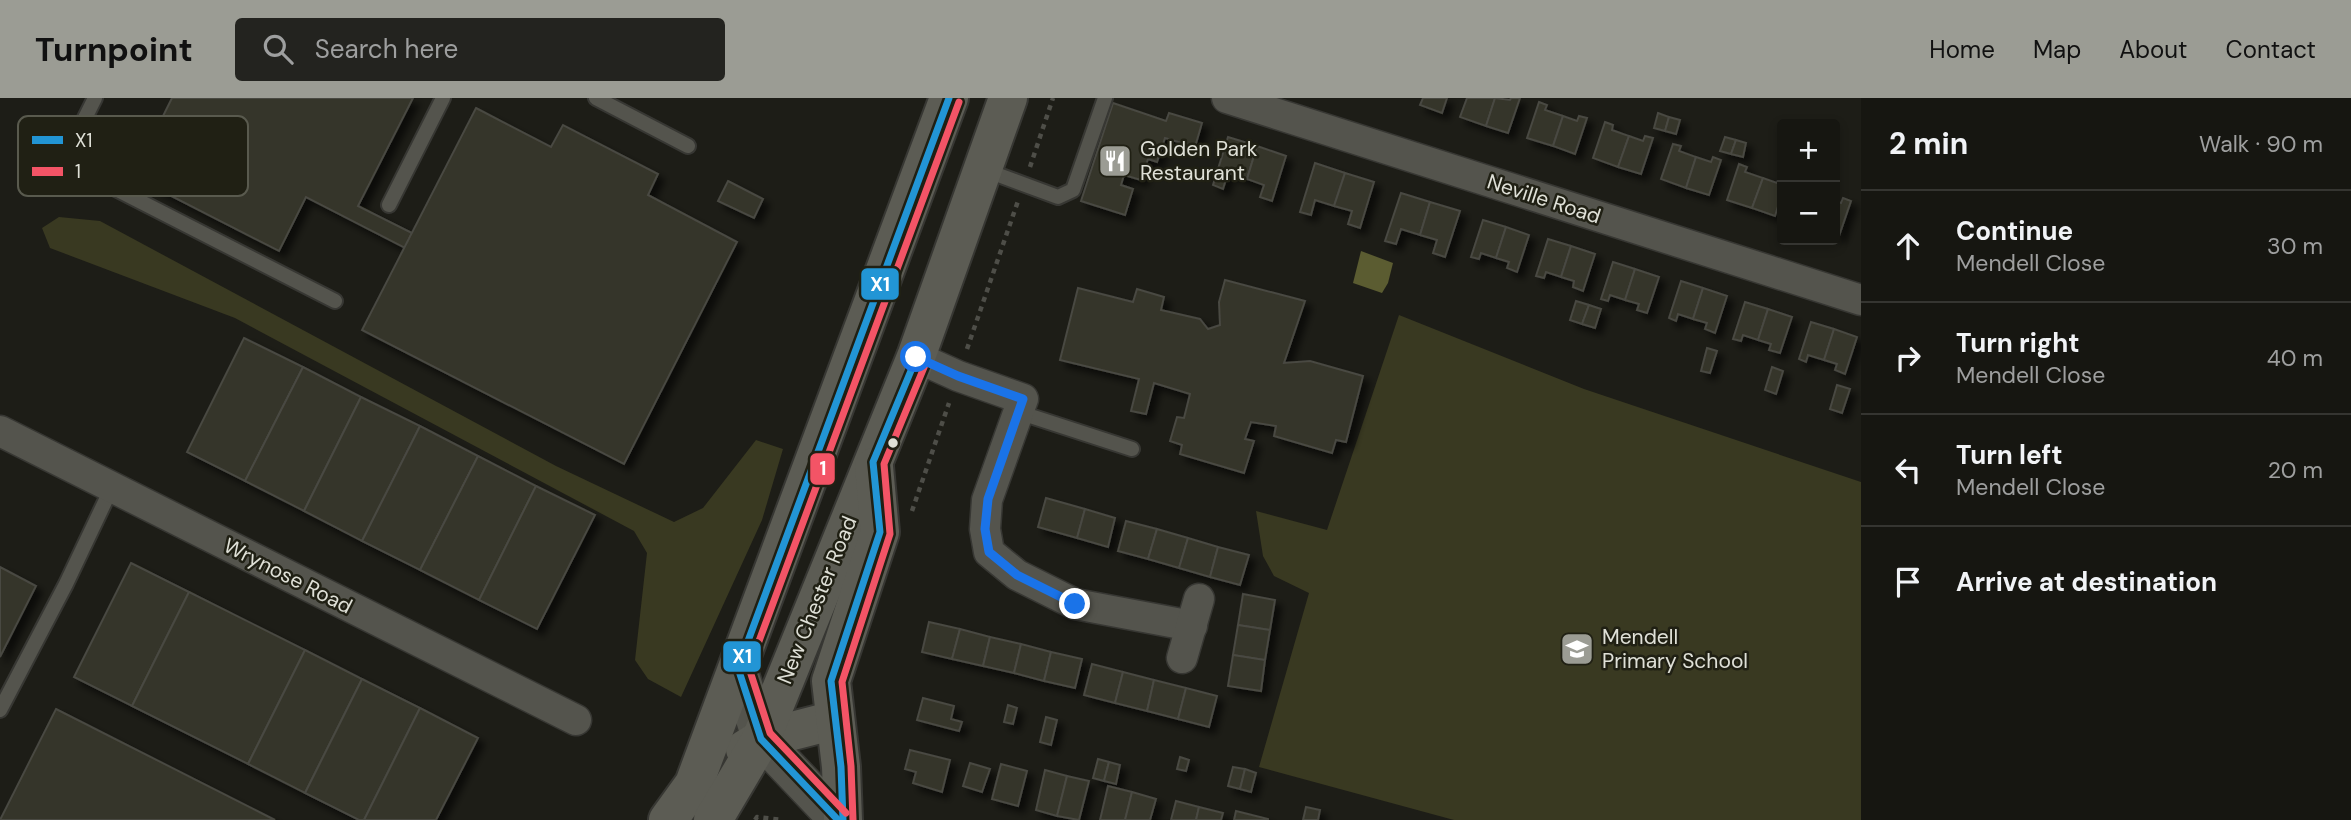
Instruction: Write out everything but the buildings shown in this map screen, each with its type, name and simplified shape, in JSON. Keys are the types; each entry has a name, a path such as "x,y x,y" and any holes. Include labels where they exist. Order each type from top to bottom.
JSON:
{"highway":[{"path":"668,820 694,784 949,98"},
{"name":"New Chester Road","path":"713,820 761,738 916,357 1008,98"},
{"path":"841,820 831,681 880,532 873,462"},
{"path":"694,784 761,738 835,720"}],"street":[{"name":"Neville Road","path":"1227,98 1861,300"},
{"path":"916,357 958,376 1023,399 988,499 985,529 989,552 1017,575 1075,604 1195,613 1182,658"},
{"name":"Wrynose Road","path":"0,431 576,720"},
{"path":"737,668 761,738 841,820"}],"lane":[{"path":"86,116 95,98"},
{"path":"389,205 443,98"},
{"path":"596,98 688,146"},
{"path":"984,169 1058,197 1073,190 1105,98"},
{"path":"130,196 335,301"},
{"path":"1018,412 1132,449"},
{"path":"0,710 113,487"}],"path":[{"path":"909,520 1054,98"},
{"path":"755,820 757,817 783,820"}],"shaded area":[{"path":"59,217 100,221 556,466 674,522 703,508 756,440 783,449 762,520 681,697 648,679 635,660 647,553 634,531 235,318 50,248 42,228"},
{"path":"1361,251 1393,263 1388,283 1382,293 1353,283"},
{"name":"Mendell Primary School","path":"1399,315 1584,389 1861,482 1861,820 1454,820 1259,767 1309,593 1274,576 1263,556 1256,511 1327,530"}],"transit line":[{"name":"X1","path":"838,820 761,739 738,668 949,98"},
{"name":"1","path":"846,813 770,733 749,668 959,102"},
{"name":"X1","path":"843,820 841,767 831,681 880,532 873,462 915,361"},
{"name":"1","path":"853,820 851,766 842,682 890,534 884,464 925,365"}],"place":[{"name":"Golden Park Restaurant","path":"1115,161"},
{"name":"Mendell Primary School","path":"1577,649"}],"route":[{"path":"916,357 958,376 1023,399 988,499 985,529 989,552 1017,575 1075,604"}]}
